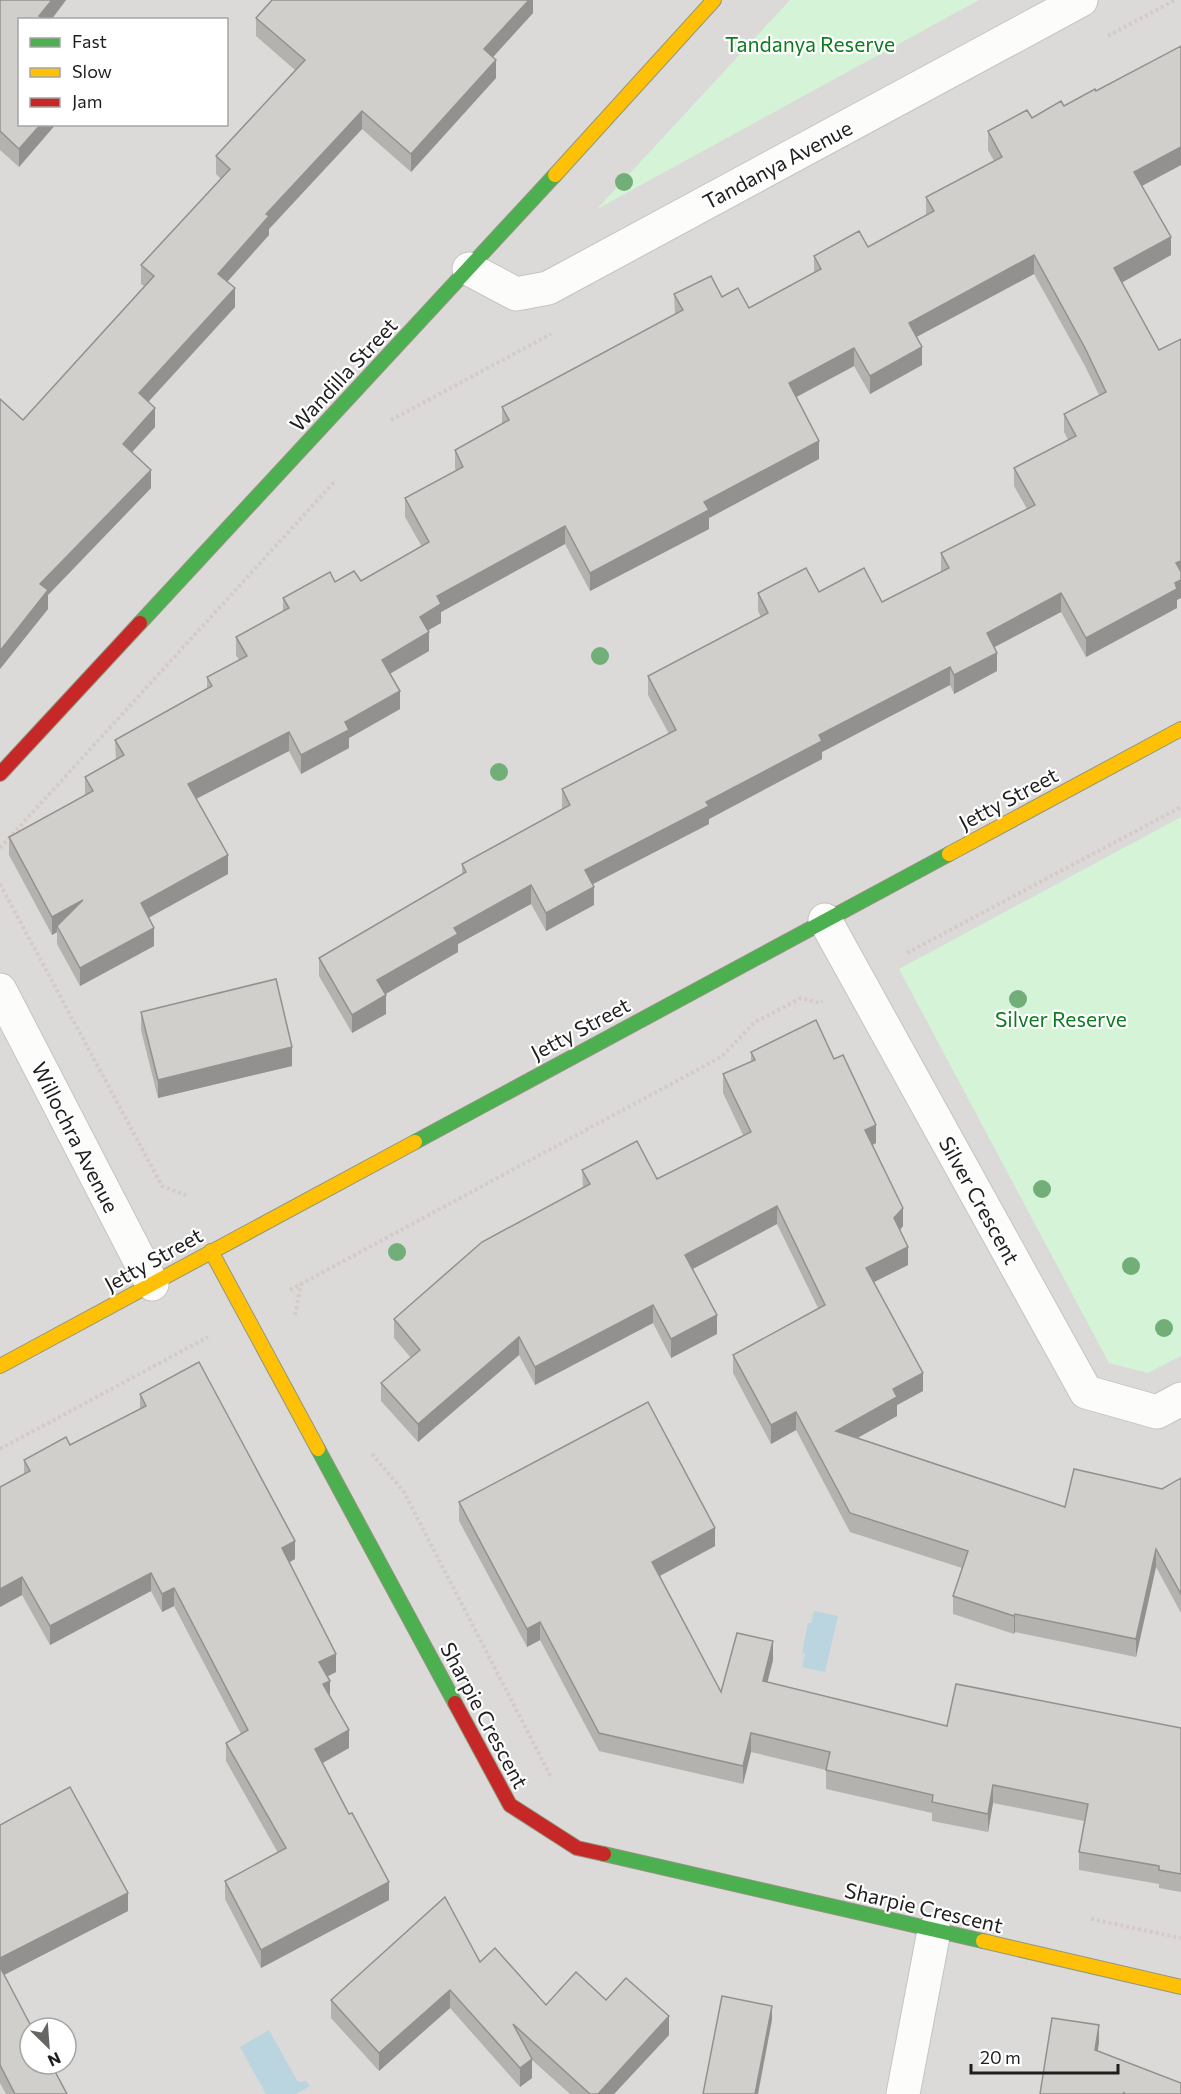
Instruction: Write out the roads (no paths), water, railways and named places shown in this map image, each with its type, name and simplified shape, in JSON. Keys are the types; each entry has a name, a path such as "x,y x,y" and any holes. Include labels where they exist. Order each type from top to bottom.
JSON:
{"street":[{"name":"Wandilla Street","path":"0,774 714,0"},
{"name":"Tandanya Avenue","path":"469,268 516,294 548,288 1081,0"},
{"name":"Jetty Street","path":"0,1366 1181,729"},
{"name":"Silver Crescent","path":"825,920 1086,1392 1157,1412 1181,1399"},
{"name":"Willochra Avenue","path":"0,990 152,1284"},
{"name":"Sharpie Crescent","path":"211,1251 510,1805 577,1848 1181,1987"},
{"path":"903,2094 934,1931"}],"water":[{"path":"814,1611 838,1616 825,1672 802,1667 805,1654 802,1653 808,1623 811,1623"},
{"path":"269,2030 298,2082 306,2081 310,2086 296,2094 266,2094 240,2047"}],"park label":[{"name":"Tandanya Reserve","path":"810,43"},
{"name":"Silver Reserve","path":"1061,1018"}]}
